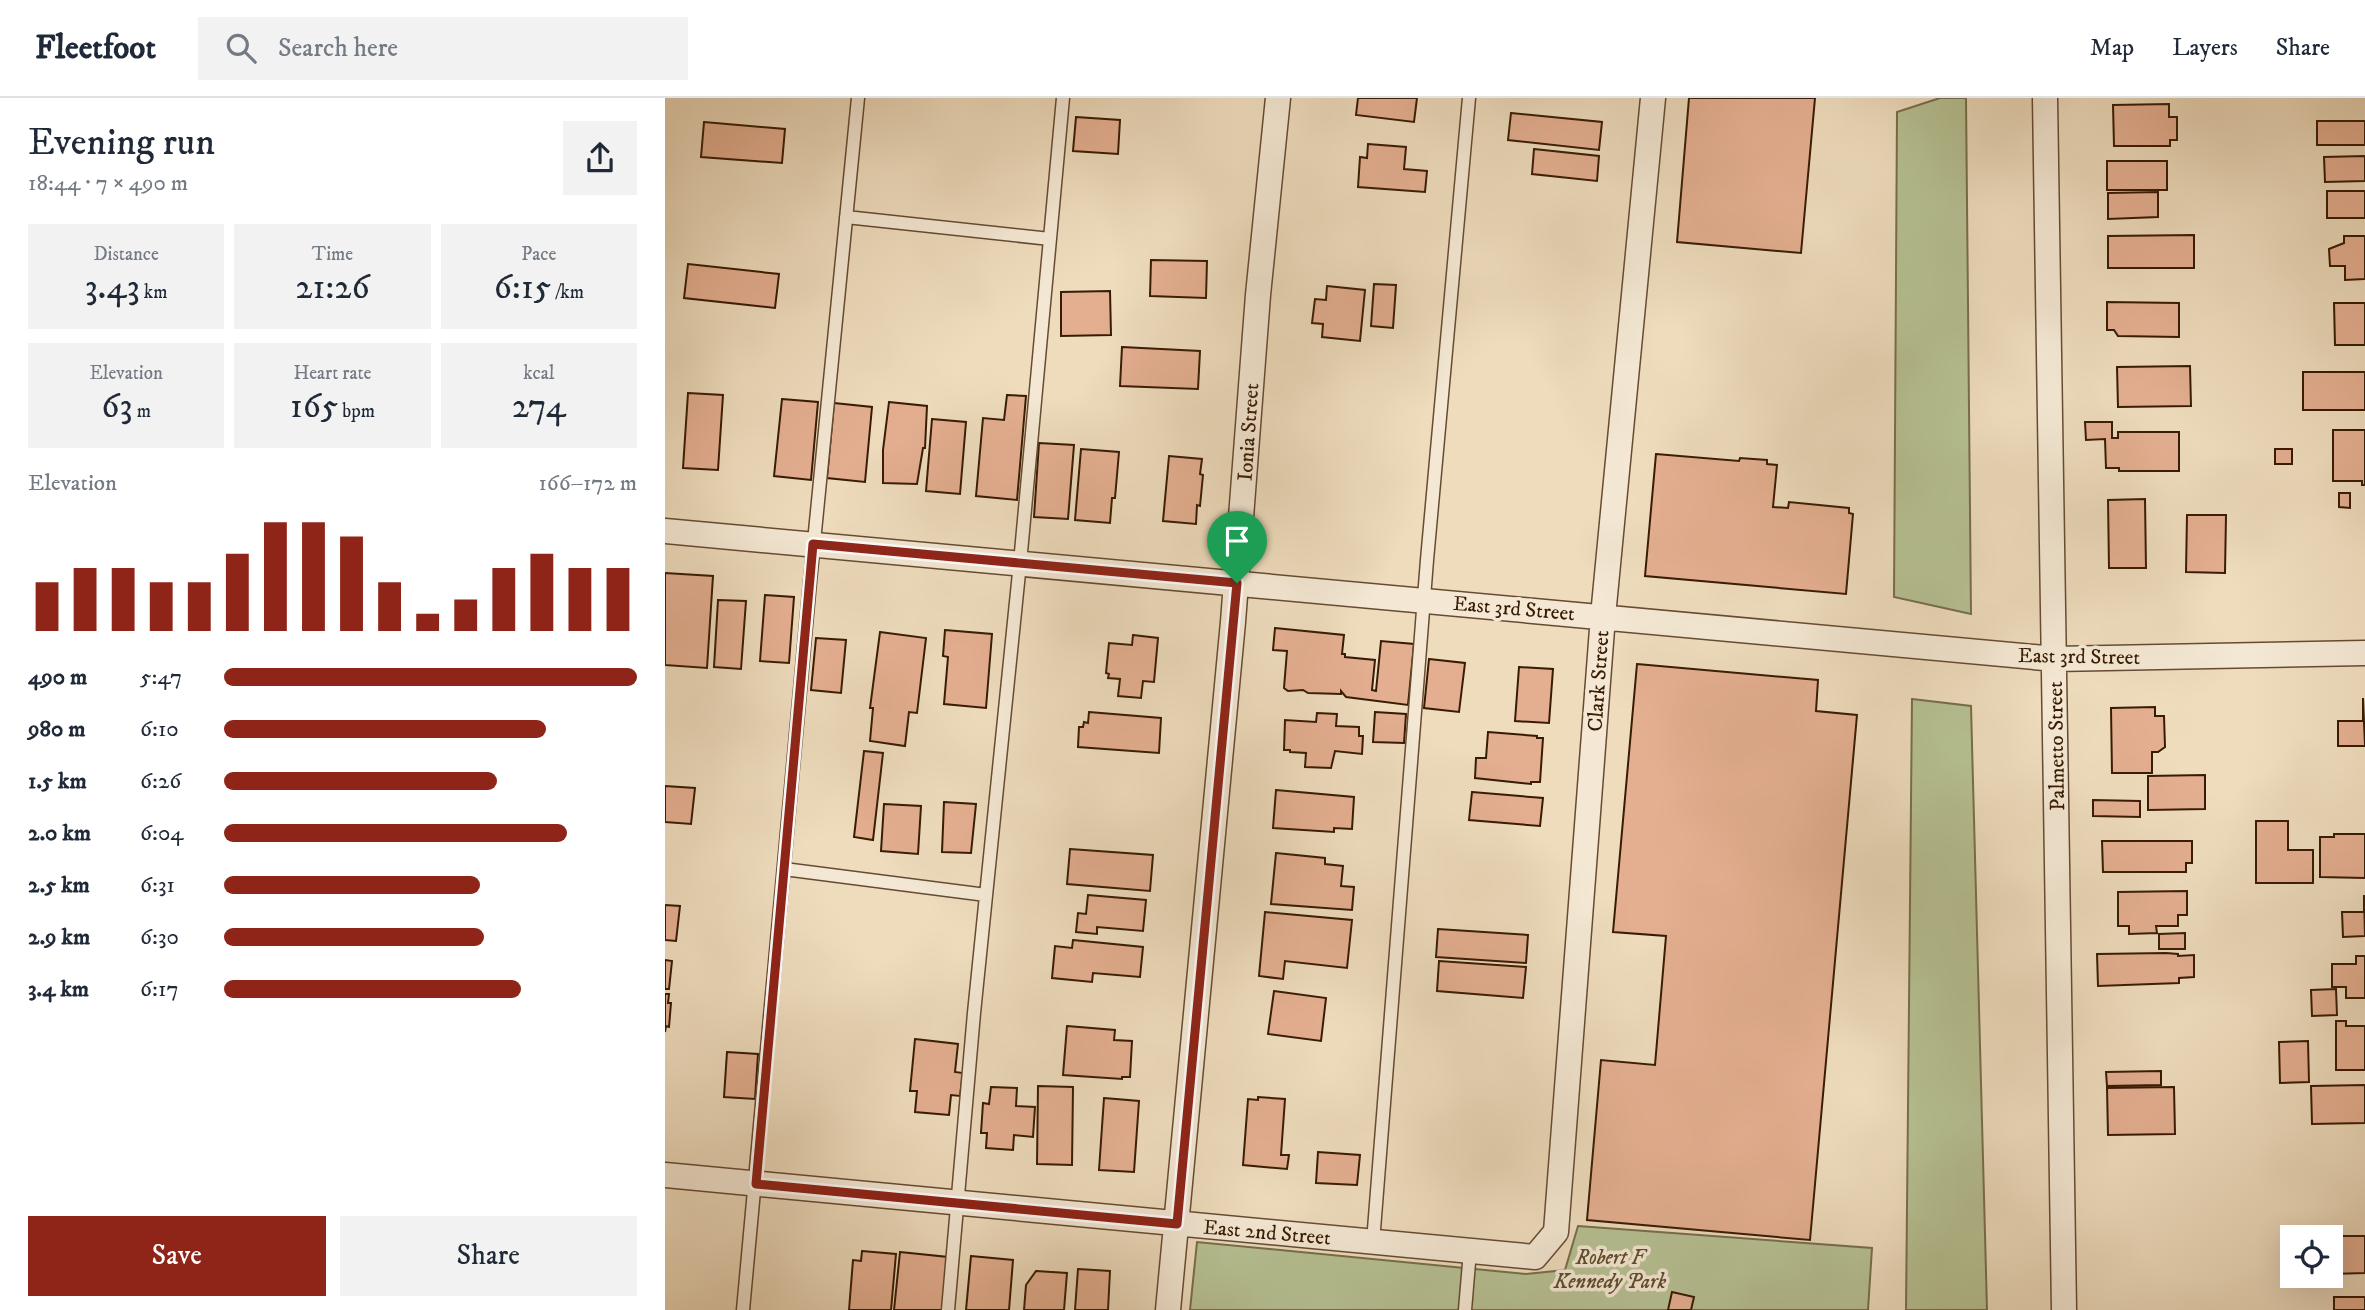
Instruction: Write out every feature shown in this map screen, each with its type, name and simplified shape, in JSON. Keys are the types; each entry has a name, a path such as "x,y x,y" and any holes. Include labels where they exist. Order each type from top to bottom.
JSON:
{"street":[{"name":"Ionia Street","path":"1168,1310 1237,583 1258,295 1278,98"},
{"name":"Clark Street","path":"1535,1257 1556,1232 1603,616 1653,98"},
{"name":"Palmetto Street","path":"2045,98 2064,1310"},
{"name":"East 3rd Street","path":"665,531 2055,659 2365,653"},
{"name":"East 2nd Street","path":"665,1175 1535,1257"}],"lane":[{"path":"743,1310 813,544 858,98"},
{"path":"948,1310 1063,98"},
{"path":"1373,1242 1424,600 1469,98"},
{"path":"846,216 1050,239"},
{"path":"784,869 986,895"},
{"path":"1465,1310 1471,1251"}],"green space":[{"path":"1940,98 1966,98 1971,614 1894,597 1897,112"},
{"path":"1912,699 1971,706 1987,1310 1906,1310"},
{"name":"Robert F Kennedy Park","path":"1578,1226 1872,1248 1868,1310 1190,1310 1197,1242 1526,1274 1565,1270"}],"building":[{"path":"1358,98 1417,98 1414,122 1356,115"},
{"path":"1689,98 1815,98 1801,253 1677,242"},
{"path":"2169,104 2169,117 2177,117 2177,140 2170,140 2170,146 2114,146 2113,105"},
{"path":"1511,113 1602,122 1599,150 1508,140"},
{"path":"1076,117 1120,120 1118,154 1073,151"},
{"path":"2317,121 2365,121 2365,145 2317,145"},
{"path":"704,122 785,129 782,163 701,157"},
{"path":"1368,144 1406,147 1404,169 1427,171 1425,192 1358,187 1360,157 1367,158"},
{"path":"1534,149 1599,156 1597,181 1532,174"},
{"path":"2365,156 2365,181 2325,182 2324,157"},
{"path":"2107,161 2167,161 2167,190 2107,190"},
{"path":"2327,191 2365,191 2365,218 2327,218"},
{"path":"2158,192 2158,217 2108,219 2108,193"},
{"path":"2194,235 2194,268 2108,268 2108,236"},
{"path":"2344,236 2365,236 2365,279 2345,280 2345,266 2330,266 2329,249 2344,243"},
{"path":"1151,260 1207,261 1206,298 1150,296"},
{"path":"688,264 779,274 775,308 684,298"},
{"path":"1374,284 1396,285 1393,328 1371,326"},
{"path":"1327,286 1365,290 1360,341 1322,337 1323,324 1312,323 1315,299 1326,300"},
{"path":"1110,291 1111,335 1061,336 1061,292"},
{"path":"2107,302 2179,303 2179,337 2118,336 2114,330 2107,330"},
{"path":"2334,303 2365,303 2365,345 2335,345"},
{"path":"1122,347 1200,351 1198,389 1120,386"},
{"path":"2190,366 2191,406 2118,407 2117,367"},
{"path":"2303,372 2365,372 2365,410 2303,410"},
{"path":"688,393 723,395 718,470 683,468"},
{"path":"1007,395 1026,396 1017,500 976,496 983,418 1004,420"},
{"path":"782,399 818,402 811,480 774,476"},
{"path":"889,402 927,406 925,448 917,484 883,483 883,450"},
{"path":"834,403 872,407 865,482 827,478"},
{"path":"932,419 966,422 960,494 926,491"},
{"path":"2085,422 2112,422 2112,438 2118,438 2118,432 2179,432 2179,471 2119,471 2119,468 2106,468 2105,439 2086,440"},
{"path":"2333,430 2365,430 2365,485 2362,485 2362,481 2333,481"},
{"path":"1039,443 1074,445 1068,519 1034,517"},
{"path":"1081,449 1119,452 1110,523 1075,520"},
{"path":"2275,449 2292,449 2292,464 2275,464"},
{"path":"1656,454 1739,461 1740,458 1767,460 1767,464 1777,465 1773,507 1788,508 1789,502 1849,508 1849,513 1853,514 1846,594 1645,576"},
{"path":"1169,456 1202,459 1200,474 1203,475 1196,524 1163,521"},
{"path":"2339,493 2350,493 2350,508 2339,507"},
{"path":"2145,499 2146,568 2109,568 2108,500"},
{"path":"2187,515 2226,515 2225,573 2186,572"},
{"path":"665,573 713,576 707,668 665,665"},
{"path":"765,595 794,597 789,663 760,661"},
{"path":"718,600 746,601 741,669 714,667"},
{"path":"1275,628 1344,635 1342,654 1345,654 1345,657 1375,660 1372,690 1376,691 1381,641 1414,644 1408,705 1346,697 1341,691 1341,694 1288,691 1284,688 1287,651 1273,650"},
{"path":"945,630 992,634 986,708 944,704 948,657 943,656"},
{"path":"880,632 926,638 917,713 909,712 905,746 870,741 873,708 870,708"},
{"path":"1133,635 1158,638 1154,682 1143,681 1141,698 1118,696 1120,679 1108,678 1109,674 1106,673 1109,643 1132,645"},
{"path":"816,638 846,640 841,693 811,690"},
{"path":"1429,659 1465,663 1459,712 1424,708"},
{"path":"1637,664 1818,680 1816,711 1857,715 1810,1240 1587,1220 1601,1060 1655,1065 1666,936 1613,932"},
{"path":"1519,667 1553,669 1549,723 1515,721"},
{"path":"2363,698 2365,746 2338,746 2338,721 2363,721"},
{"path":"2155,707 2155,716 2164,716 2165,747 2158,752 2152,752 2152,773 2112,773 2111,708"},
{"path":"1089,712 1161,718 1159,753 1078,747 1079,727 1083,727 1084,722 1088,723"},
{"path":"1375,712 1406,714 1404,743 1373,742"},
{"path":"1317,713 1337,714 1336,726 1359,727 1359,736 1363,736 1362,754 1335,751 1331,768 1305,767 1306,753 1284,750 1285,720 1316,722"},
{"path":"1488,732 1543,738 1540,782 1531,784 1475,778 1476,758 1486,758"},
{"path":"864,751 883,753 873,840 854,837"},
{"path":"2205,775 2205,809 2148,810 2148,776"},
{"path":"665,786 695,788 691,824 665,822"},
{"path":"1276,790 1354,797 1352,829 1334,828 1334,832 1273,828"},
{"path":"1472,792 1543,798 1540,826 1469,820"},
{"path":"2093,800 2140,801 2140,817 2093,816"},
{"path":"944,802 976,804 971,853 942,852"},
{"path":"884,804 921,806 918,854 881,851"},
{"path":"2256,821 2288,821 2288,850 2313,850 2313,883 2256,883"},
{"path":"2334,834 2365,834 2365,878 2320,877 2320,837 2334,837"},
{"path":"2102,841 2192,841 2192,863 2186,863 2186,872 2103,872"},
{"path":"1070,849 1153,855 1150,891 1067,884"},
{"path":"1276,853 1325,858 1325,864 1343,866 1341,886 1354,887 1352,910 1271,904"},
{"path":"2187,891 2187,915 2178,915 2178,926 2156,926 2157,933 2129,934 2129,926 2118,926 2118,892"},
{"path":"1088,895 1146,900 1143,931 1097,927 1097,934 1076,932 1078,913 1086,914"},
{"path":"2364,895 2365,936 2343,937 2342,912 2364,912"},
{"path":"665,905 680,906 676,941 665,940"},
{"path":"1265,912 1352,920 1347,968 1285,961 1283,979 1259,976"},
{"path":"1438,929 1528,935 1526,963 1436,957"},
{"path":"2185,933 2185,949 2159,949 2159,934"},
{"path":"1073,940 1143,947 1140,977 1093,973 1092,982 1052,978 1055,946 1072,948"},
{"path":"2166,953 2178,956 2194,955 2194,977 2179,978 2179,983 2098,986 2097,954"},
{"path":"2356,956 2365,956 2365,998 2346,998 2346,987 2332,987 2332,964 2356,964"},
{"path":"665,960 672,961 669,989 665,989"},
{"path":"1439,961 1526,967 1523,998 1437,991"},
{"path":"2336,989 2337,1015 2312,1016 2311,990"},
{"path":"1274,991 1326,998 1321,1041 1268,1034"},
{"path":"665,994 669,994 668,1003 671,1003 669,1027 666,1026 665,1032"},
{"path":"2336,1021 2346,1021 2346,1026 2365,1026 2365,1070 2336,1070"},
{"path":"1067,1026 1115,1030 1114,1040 1132,1041 1130,1077 1122,1079 1063,1075"},
{"path":"915,1039 958,1044 955,1072 963,1073 960,1096 951,1095 949,1115 915,1112 917,1091 910,1091"},
{"path":"2308,1041 2309,1082 2280,1083 2279,1042"},
{"path":"727,1052 758,1054 755,1099 724,1097"},
{"path":"2161,1071 2161,1085 2107,1086 2106,1072"},
{"path":"2365,1085 2365,1123 2312,1124 2311,1086"},
{"path":"1038,1086 1073,1087 1072,1165 1037,1164"},
{"path":"991,1087 1017,1088 1016,1106 1035,1107 1033,1137 1014,1135 1013,1150 986,1148 987,1133 981,1133 983,1103 989,1104"},
{"path":"2174,1087 2175,1134 2108,1135 2107,1088"},
{"path":"1258,1097 1285,1099 1281,1155 1289,1155 1287,1169 1243,1165 1248,1099 1258,1100"},
{"path":"1104,1098 1139,1101 1134,1172 1099,1170"},
{"path":"1318,1152 1360,1155 1357,1185 1316,1183"},
{"path":"2343,1236 2365,1236 2365,1273 2343,1274"},
{"path":"862,1251 896,1254 891,1310 849,1310 853,1260 861,1261"},
{"path":"900,1252 948,1257 943,1310 894,1310"},
{"path":"971,1256 1013,1260 1009,1310 966,1310"},
{"path":"1078,1269 1110,1271 1108,1310 1075,1310"},
{"path":"1036,1271 1067,1273 1064,1310 1024,1310 1026,1285"},
{"path":"1672,1292 1694,1297 1691,1310 1668,1310"},
{"path":"2334,1297 2365,1297 2365,1310 2334,1310"}],"route":[{"path":"813,544 1237,583 1177,1224 756,1184 813,544"}]}
